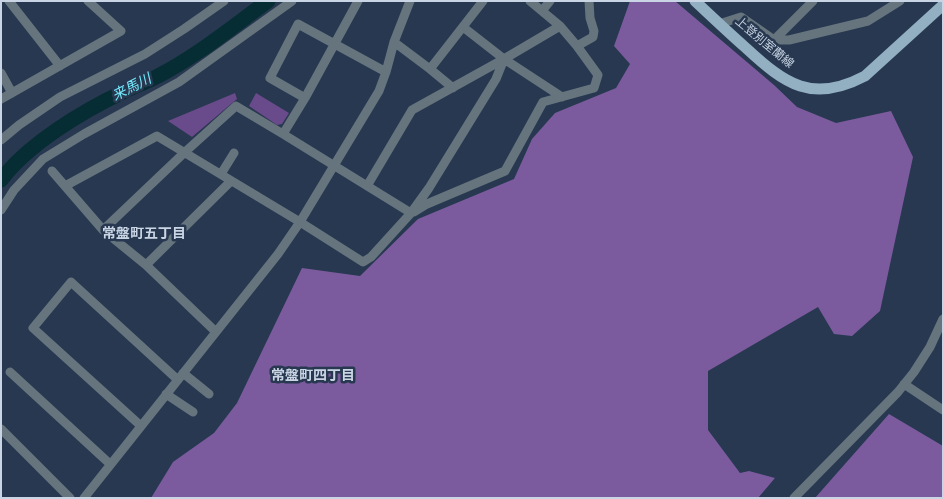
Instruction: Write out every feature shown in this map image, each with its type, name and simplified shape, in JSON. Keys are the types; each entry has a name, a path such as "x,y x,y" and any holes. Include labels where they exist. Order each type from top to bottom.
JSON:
{"main road":[{"name":"上登別室蘭線","path":"695,1 777,75 802,87 822,89 836,88 865,76 943,5"}],"street":[{"path":"9,1 60,66"},
{"path":"1,99 121,31 88,1"},
{"path":"1,140 19,125 60,97 145,54 224,1"},
{"path":"1,210 14,190 44,159 84,134 179,82 292,1"},
{"path":"283,134 358,1"},
{"path":"84,498 278,254 300,222 379,91 394,42 410,1"},
{"path":"430,69 483,1"},
{"path":"411,213 427,204 505,171 543,102 594,88 598,75 577,46 560,26 530,1"},
{"path":"542,11 550,1"},
{"path":"577,46 593,37 594,31 590,18 589,1"},
{"path":"774,40 813,1"},
{"path":"719,24 741,17 774,40 789,40 868,20 900,1"},
{"path":"305,98 270,78 298,24 386,72"},
{"path":"367,186 412,110 560,26"},
{"path":"463,27 504,59 562,97"},
{"path":"394,42 453,88"},
{"path":"65,186 157,136 363,262 371,257 411,213 429,188 496,79 504,59"},
{"path":"1,73 12,93"},
{"path":"103,230 236,106 411,213"},
{"path":"220,174 234,153"},
{"path":"52,171 103,230 146,265 216,332"},
{"path":"146,265 232,181"},
{"path":"141,426 33,328 71,282 181,376 210,394"},
{"path":"794,498 898,392 930,347 943,319"},
{"path":"10,372 110,464"},
{"path":"904,384 943,410"},
{"path":"166,394 193,412"},
{"path":"1,429 70,498"}],"shaded area":[{"path":"630,1 675,1 774,85 797,107 836,123 891,111 913,157 880,311 852,336 834,334 818,307 708,371 708,430 740,473 749,471 775,478 758,498 151,498 173,462 214,433 237,403 302,268 360,276 418,219 514,179 532,139 555,113 616,88 630,64 614,46"},
{"path":"235,93 237,99 192,137 168,121"},
{"path":"256,93 289,113 282,124 277,125 249,106"},
{"path":"889,414 943,446 943,498 815,498"}],"waterway":[{"name":"来馬川","path":"1,180 26,154 57,130 91,109 187,60 268,1"}],"district":[{"name":"常盤町五丁目","path":"144,234"},
{"name":"常盤町四丁目","path":"313,376"}]}
